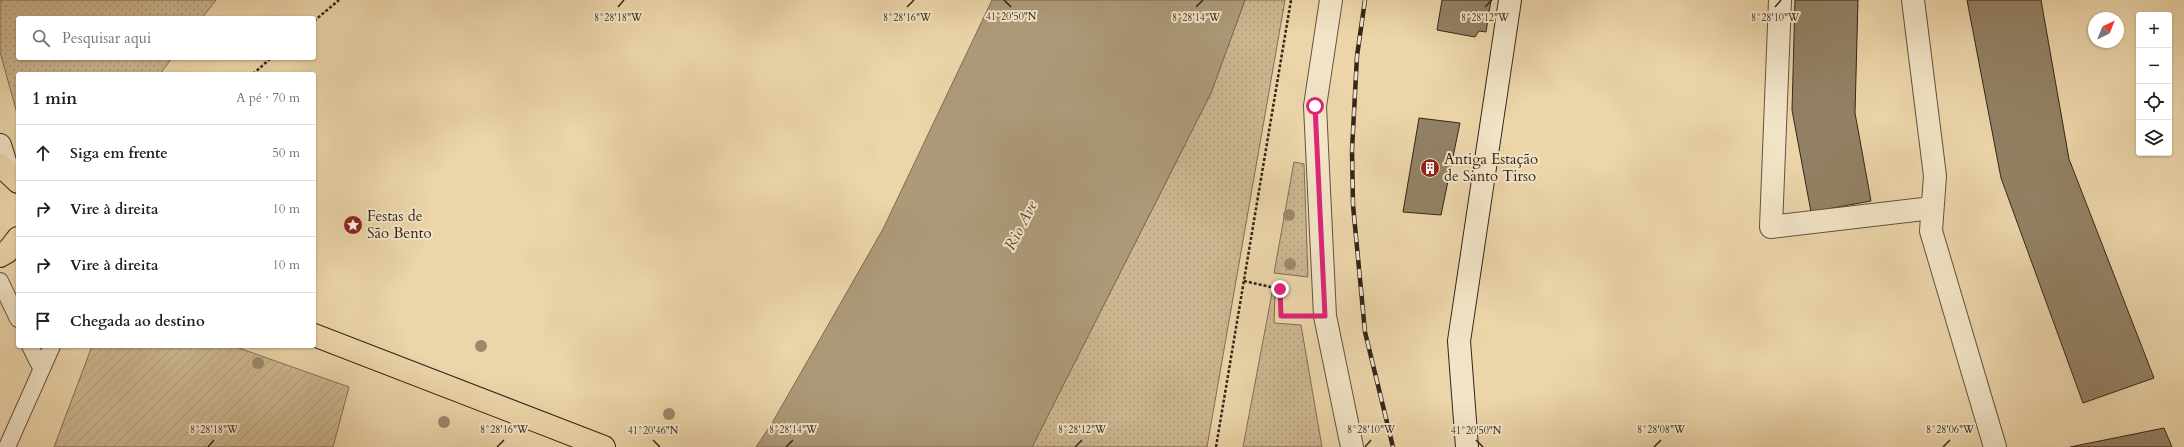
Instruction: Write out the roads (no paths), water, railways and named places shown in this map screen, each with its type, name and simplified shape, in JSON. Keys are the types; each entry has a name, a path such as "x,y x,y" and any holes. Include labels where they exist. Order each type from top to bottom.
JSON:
{"main road":[{"path":"0,256 7,252 16,241"},
{"path":"316,336 604,447"}],"street":[{"path":"1331,0 1315,106 1325,316 1352,447"},
{"path":"1467,447 1459,341 1510,0"},
{"path":"1780,0 1771,227 1932,208"},
{"path":"1913,0 1935,176 1931,230 1995,447"},
{"path":"0,144 9,173"}],"lane":[{"path":"0,281 16,316"},
{"path":"31,348 41,368"},
{"path":"7,447 51,348"}],"water":[{"name":"Rio Ave","path":"992,0 1245,0 1211,93 1032,447 756,447 772,423 883,229"}],"railway":[{"path":"1365,0 1357,56 1352,150 1353,205 1365,332 1393,447"}],"place":[{"name":"Antiga Estação de Santo Tirso","path":"1430,168"},
{"name":"Festas de São Bento","path":"353,225"}]}
